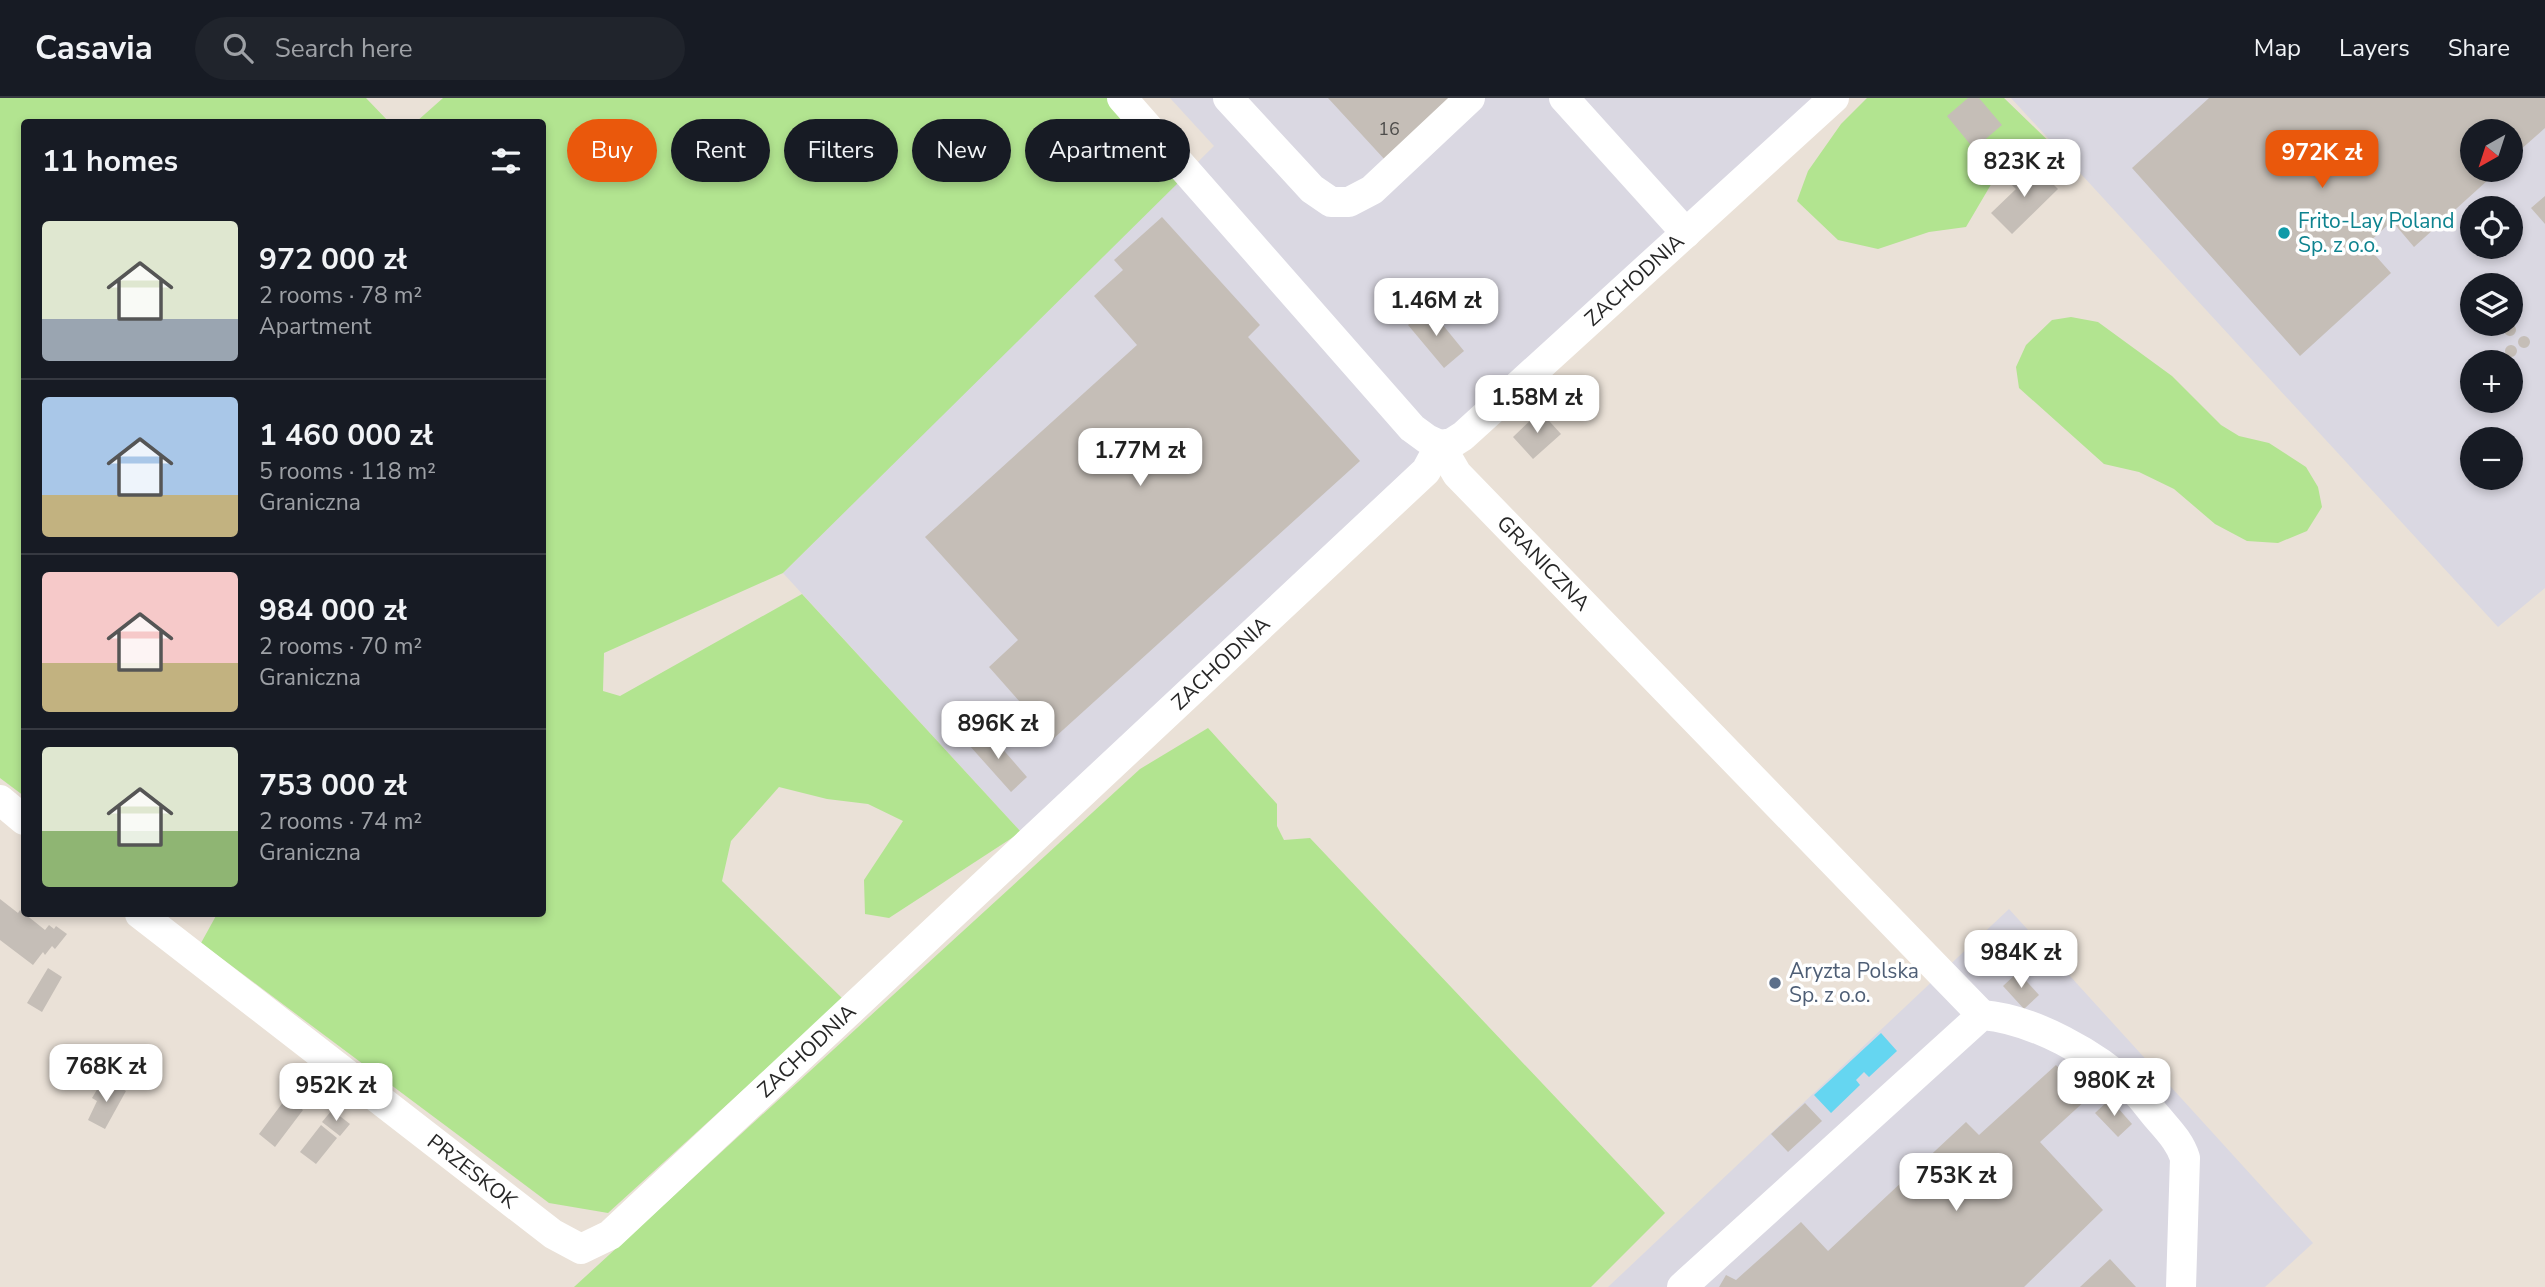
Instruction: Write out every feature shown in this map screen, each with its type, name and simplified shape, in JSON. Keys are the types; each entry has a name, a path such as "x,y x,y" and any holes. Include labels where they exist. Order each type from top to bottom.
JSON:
{"street":[{"name":"GRANICZNA","path":"1122,98 1412,428 1440,445 1457,474 1982,1014"},
{"path":"1228,98 1312,190 1331,202 1349,202 1372,190 1470,98"},
{"path":"1564,98 1686,233"},
{"name":"ZACHODNIA","path":"610,1235 1426,471 1440,445 1452,443 1463,436 1834,98"},
{"path":"0,800 21,818"},
{"name":"PRZESKOK","path":"144,917 553,1234 581,1249 610,1235"},
{"path":"1682,1287 1982,1014 2029,1024 2085,1054 2136,1091 2181,1145 2185,1158 2185,1175 2180,1287"}],"shaded area":[{"path":"1170,98 1817,98 1021,832 783,573 1178,182 1190,182 1190,170 1214,146"},
{"path":"2011,98 2545,98 2545,588 2498,627"},
{"name":"Aryzta Polska Sp. z o.o.","path":"2009,909 2313,1243 2265,1287 1608,1287"}],"green space":[{"path":"0,98 366,98 386,119 21,119 21,794 0,778"},
{"path":"443,98 1109,98 1128,119 1025,119 1025,182 1179,182 783,573 604,653 603,691 620,696 802,594 1021,832 889,918 865,914 864,880 903,821 868,804 827,799 779,787 731,841 722,881 843,999 608,1213 549,1203 201,943 215,917 546,917 546,119 419,119"},
{"path":"1867,98 2004,98 2067,159 2061,176 2029,153 2006,159 1966,227 1929,232 1878,249 1838,240 1797,201 1808,171 1841,124"},
{"path":"2071,317 2098,322 2172,376 2221,425 2239,436 2269,443 2306,467 2318,487 2322,507 2307,531 2278,543 2247,541 2215,524 2174,489 2139,472 2104,464 2019,388 2016,367 2026,345 2052,320"},
{"path":"1208,728 1277,804 1277,826 1284,840 1310,838 1665,1213 1591,1287 574,1287 1140,769"}],"water":[{"path":"1881,1033 1897,1051 1869,1077 1864,1072 1856,1080 1860,1085 1831,1113 1814,1095"}],"building":[{"path":"1328,98 1454,98 1386,161"},
{"path":"1968,98 1979,98 2002,125 1974,149 1947,116"},
{"name":"Frito-Lay Poland Sp. z o.o.","path":"2209,98 2545,98 2545,128 2524,147 2524,119 2460,119 2460,182 2486,182 2470,196 2460,196 2460,205 2414,247 2392,221 2366,245 2391,273 2300,356 2132,168"},
{"path":"2024,167 2033,176 2039,170 2058,189 2012,234 1991,213 2016,189 2009,182"},
{"path":"2545,196 2545,224 2531,208"},
{"path":"1162,217 1260,325 1248,337 1360,461 1053,739 989,667 1018,640 925,537 1137,345 1094,296 1123,270 1114,260"},
{"path":"1429,308 1464,351 1444,368 1408,325"},
{"path":"2524,336 2530,342 2524,348 2518,342"},
{"path":"2511,345 2516,350 2506,350"},
{"path":"1540,411 1561,434 1533,459 1513,437"},
{"path":"986,730 1027,777 1011,792 969,745"},
{"path":"0,899 18,913 21,911 21,917 29,917 45,930 49,925 54,929 56,926 67,934 55,949 52,946 45,955 43,952 33,965 0,940"},
{"path":"48,968 62,977 42,1012 27,1003"},
{"path":"2018,972 2039,995 2024,1009 2003,986"},
{"path":"2056,1065 2087,1099 2040,1142 2103,1210 2024,1287 1719,1287 1726,1275 1736,1280 1801,1222 1828,1251 1966,1122 1979,1135"},
{"path":"108,1081 126,1091 105,1129 88,1120 97,1101 92,1098 98,1088 103,1090"},
{"path":"287,1097 303,1110 275,1147 259,1134"},
{"path":"2110,1099 2132,1124 2118,1137 2095,1113"},
{"path":"1805,1103 1822,1121 1788,1152 1771,1134"},
{"path":"332,1110 350,1124 340,1136 322,1122"},
{"path":"321,1125 337,1138 316,1164 300,1152"},
{"path":"2110,1259 2136,1287 2080,1287"}],"place":[{"name":"Frito-Lay Poland Sp. z o.o.","path":"2284,233"},
{"name":"Aryzta Polska Sp. z o.o.","path":"1775,983"}]}
